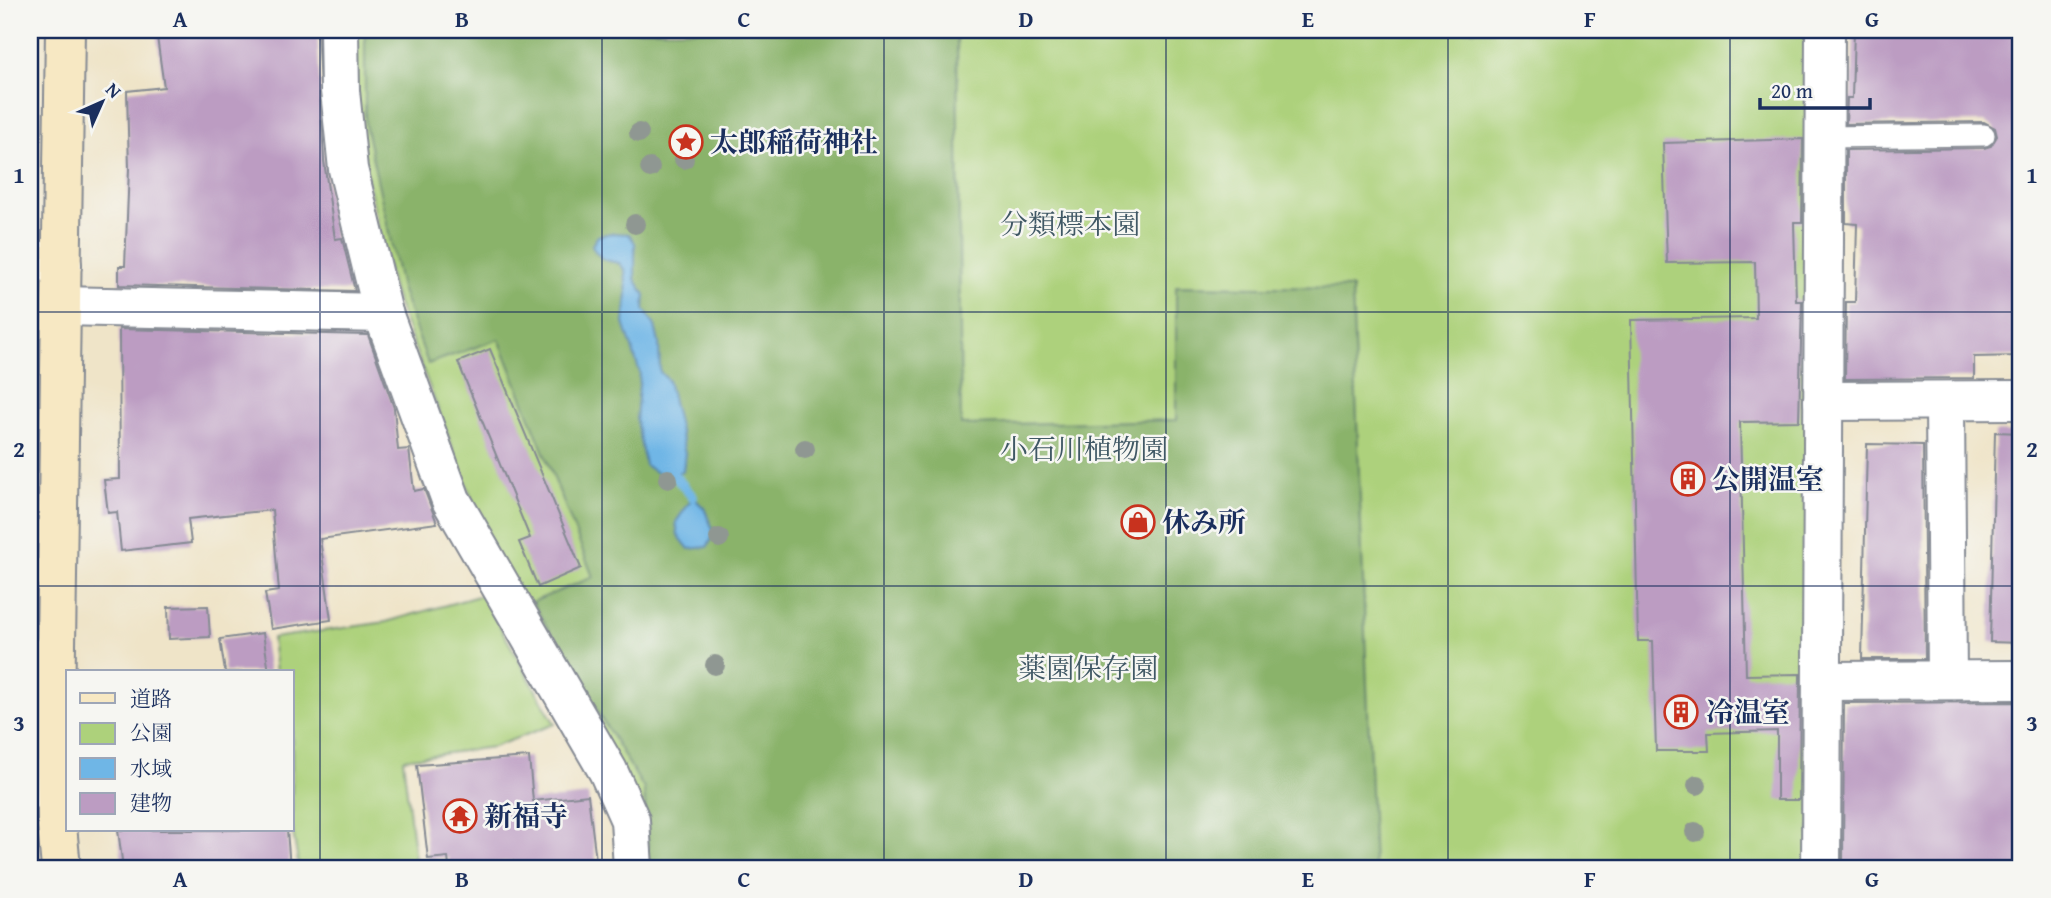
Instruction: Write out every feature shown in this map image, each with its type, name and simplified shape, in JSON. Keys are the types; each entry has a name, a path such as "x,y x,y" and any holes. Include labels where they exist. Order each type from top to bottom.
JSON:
{"main road":[{"path":"61,868 42,780 61,306 46,262 65,30"}],"street":[{"path":"339,30 340,90 348,169 383,313 451,500 608,771 630,820 633,868"},
{"path":"1821,868 1825,30"},
{"path":"61,306 383,313"},
{"path":"1823,401 2021,400"},
{"path":"1945,401 1947,680"},
{"path":"1822,681 2021,680"}],"lane":[{"path":"1824,137 1984,135"}],"green space":[{"name":"小石川植物園","path":"355,30 1814,30 1810,868 640,868 482,525 393,291 355,124"},
{"name":"薬園保存園","path":"365,30 957,30 961,425 1176,420 1176,286 1352,288 1374,868 649,868 644,789 532,602 593,577 499,339 428,364 401,288 365,124"},
{"path":"482,595 555,724 493,747 403,759 416,868 299,868 293,832 294,670 276,670 272,638 386,622"}],"water":[{"path":"611,233 629,234 635,243 635,279 645,295 644,309 655,326 659,343 660,372 668,380 685,453 683,471 663,477 645,465 636,420 640,373 624,323 627,294 625,270 619,263 599,256 592,245 598,236"},
{"path":"693,497 704,508 715,534 707,547 689,549 678,535 676,522"}],"building":[{"path":"156,30 317,30 324,161 335,239 342,238 355,291 119,285 119,266 125,266 129,169 127,91 164,87"},
{"path":"1854,30 2021,30 2021,356 1974,357 1974,378 1845,379 1846,302 1855,302 1857,224 1846,223 1846,150 1984,148 1991,146 1997,136 1995,128 1984,122 1846,124 1847,98 1852,98"},
{"path":"1803,139 1802,222 1794,222 1796,301 1802,301 1799,421 1740,422 1746,675 1800,674 1799,800 1777,800 1777,731 1708,733 1709,751 1656,751 1653,641 1638,641 1631,320 1756,318 1755,262 1667,263 1663,143"},
{"path":"119,329 368,335 394,408 398,450 409,449 414,491 424,489 437,523 320,539 331,620 271,629 265,593 279,591 272,510 188,519 191,543 121,551 117,512 108,513 104,480 120,479"},
{"path":"490,349 581,568 538,587 519,542 530,538 458,362"},
{"path":"1995,432 2021,433 2021,643 1990,642"},
{"path":"1867,444 1923,445 1925,659 1862,659"},
{"path":"208,606 210,637 169,639 168,607"},
{"path":"263,633 269,670 225,670 220,639"},
{"path":"2021,702 2021,868 1904,868 1903,862 1843,863 1844,703"},
{"path":"529,757 533,801 588,795 597,868 514,868 513,861 449,867 448,857 428,859 417,765"},
{"path":"118,832 287,832 290,868 123,868"}],"waterway":[{"path":"673,474 693,497"}],"place":[{"name":"太郎稲荷神社","path":"686,142"},
{"name":"公開温室","path":"1688,479"},
{"name":"休み所","path":"1138,522"},
{"name":"冷温室","path":"1681,712"},
{"name":"新福寺","path":"460,816"}],"park label":[{"name":"分類標本園","path":"1070,224"}]}
